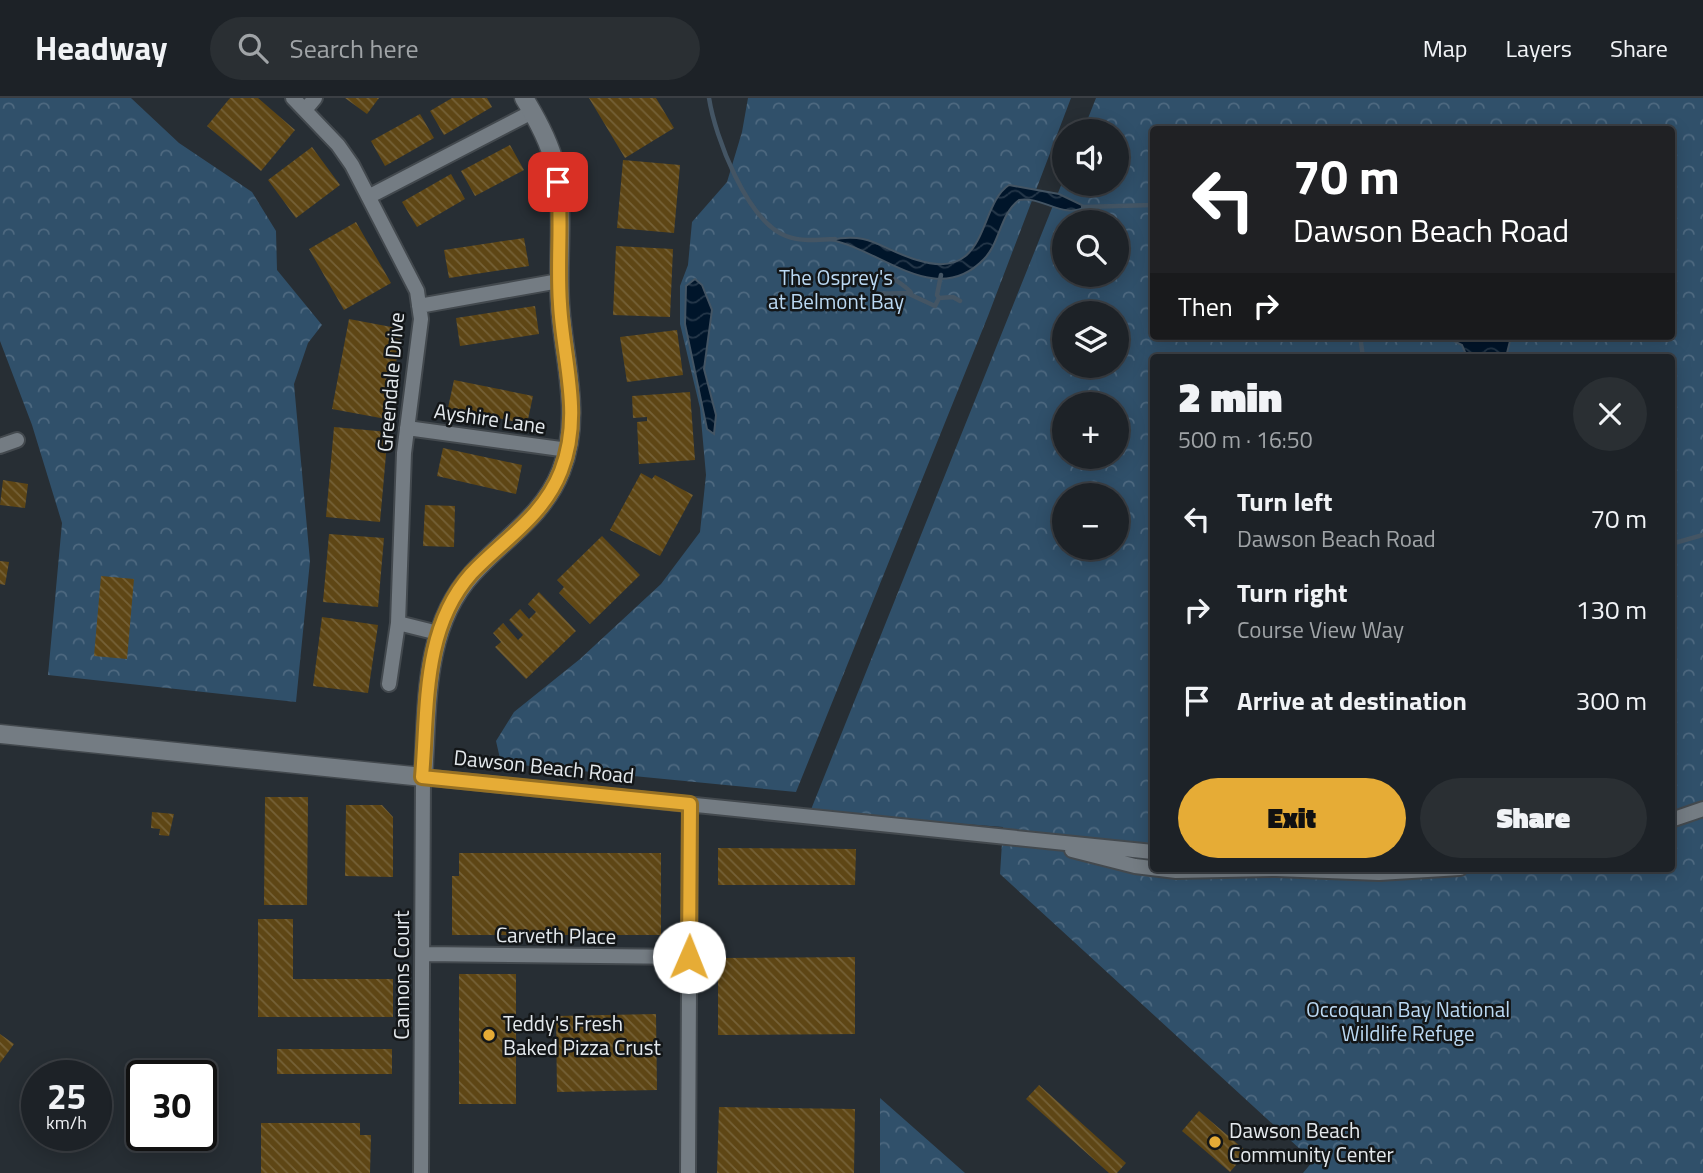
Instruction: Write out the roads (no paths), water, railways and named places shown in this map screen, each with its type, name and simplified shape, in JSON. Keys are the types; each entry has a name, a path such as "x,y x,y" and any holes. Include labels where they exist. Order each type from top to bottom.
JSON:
{"street":[{"name":"Greendale Drive","path":"293,98 338,145 370,196 412,279 419,306 420,332 407,428 398,623 388,684"},
{"path":"305,110 315,98"},
{"path":"370,196 528,105 548,145 558,182 561,207 559,281 572,400 568,450 562,470 543,505 471,575 451,603 438,633 430,673 422,777"},
{"path":"419,306 559,281"},
{"name":"Ayshire Lane","path":"407,428 568,450"},
{"path":"0,446 17,440"},
{"path":"398,623 438,633"},
{"name":"Dawson Beach Road","path":"0,734 690,804 1042,843 1150,852"},
{"name":"Cannons Court","path":"421,1173 422,777"},
{"path":"688,1173 690,804"},
{"path":"1675,819 1703,809"},
{"name":"Dawson Beach Road","path":"1042,843 1150,868"},
{"name":"Dawson Beach Road","path":"1358,872 1395,872"},
{"name":"Carveth Place","path":"423,954 689,957"}],"water":[{"path":"1009,185 1052,193 1052,196 1063,196 1086,207 1069,210 1036,201 1019,200 1008,213 994,245 984,259 966,273 947,279 928,278 909,272 831,240 856,238 917,260 941,264 958,261 970,252 999,195"},
{"path":"695,279 702,285 712,310 704,369 716,415 714,434 707,429 685,324 686,286"},
{"path":"1451,340 1511,340 1507,354 1466,354 1462,345"}],"waterway":[{"path":"709,98 726,155 735,176 758,214 772,227 792,238 835,239"},
{"path":"1083,207 1150,205"},
{"path":"886,274 911,293"},
{"path":"876,294 907,293 935,306 939,298 937,295 941,275"},
{"path":"939,298 953,297 960,301"},
{"path":"1361,340 1363,354"},
{"path":"1675,543 1703,535"}],"place":[{"name":"Teddy's Fresh Baked Pizza Crust","path":"489,1035"},
{"name":"Dawson Beach Community Center","path":"1215,1142"}],"park label":[{"name":"The Osprey's at Belmont Bay","path":"836,289"},
{"name":"Occoquan Bay National Wildlife Refuge","path":"1408,1021"}]}
